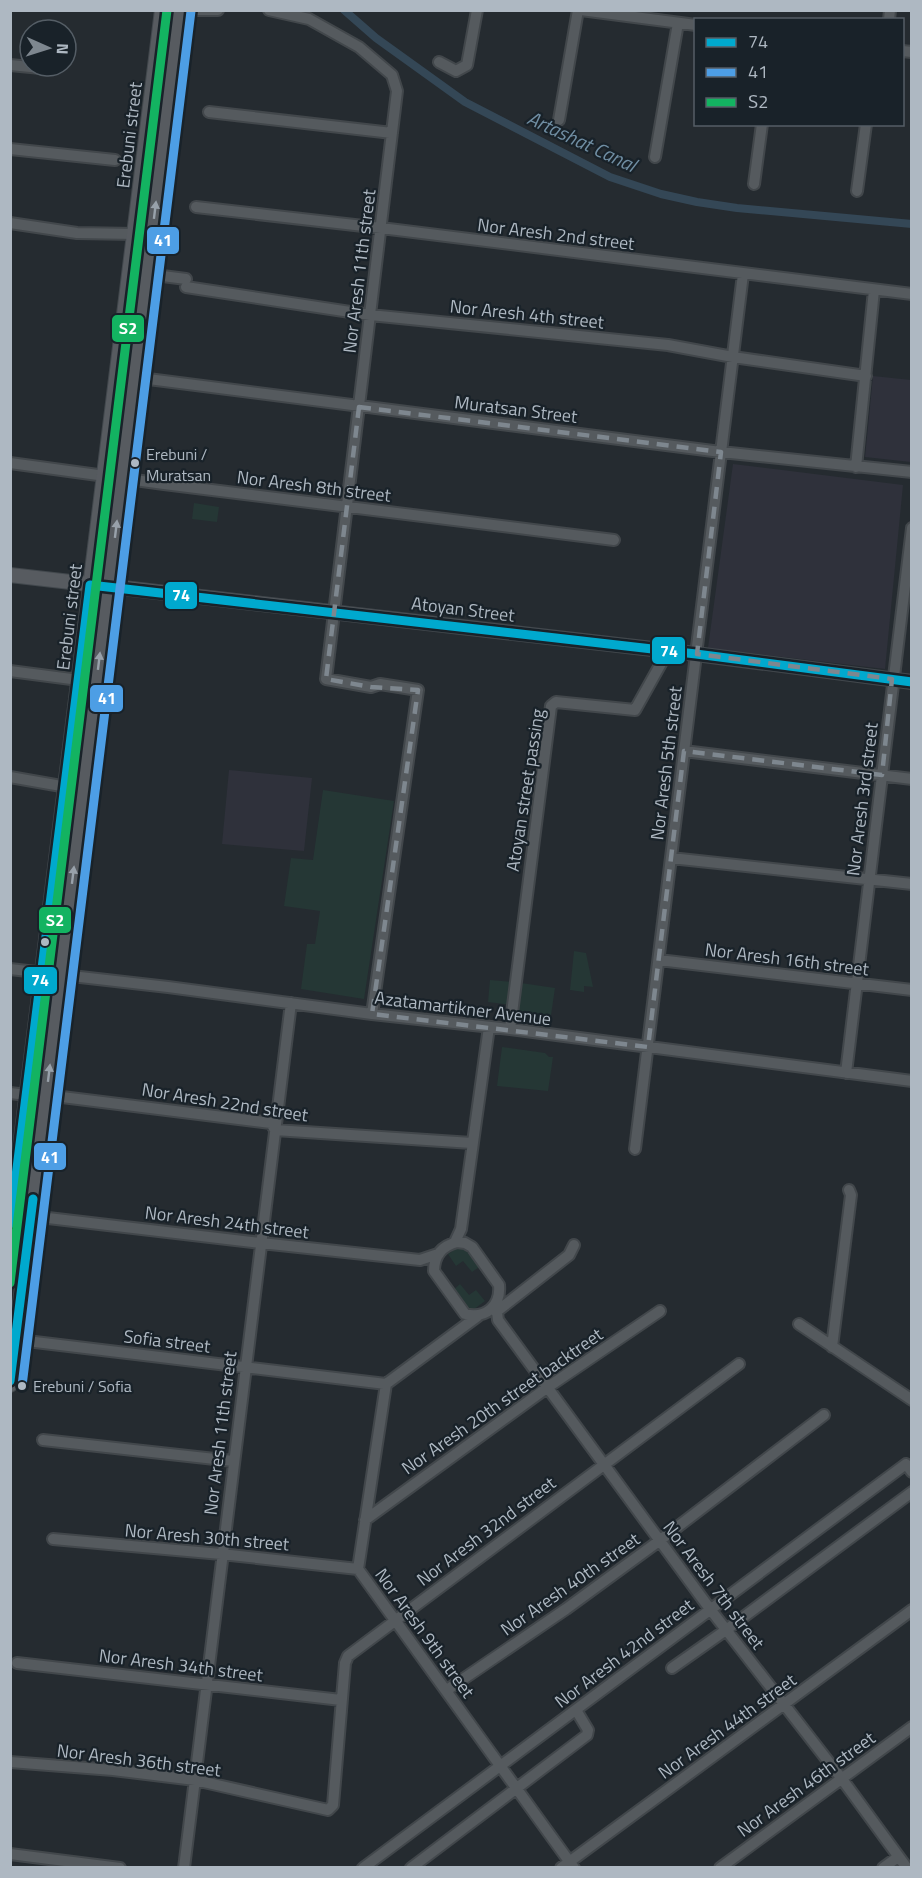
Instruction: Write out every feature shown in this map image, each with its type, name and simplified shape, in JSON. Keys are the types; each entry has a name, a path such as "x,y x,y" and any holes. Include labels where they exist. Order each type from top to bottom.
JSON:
{"main road":[{"name":"Erebuni street","path":"11,1220 162,10"},
{"name":"Erebuni street","path":"10,1385 13,1339 31,1216 179,10"},
{"name":"Atoyan Street","path":"10,575 334,611 912,682"}],"street":[{"path":"196,10 218,10"},
{"name":"Nor Aresh 11th street","path":"269,10 309,20 359,47 392,75 397,91 326,679 370,687 380,684 418,690 372,1014"},
{"path":"439,62 456,71 467,65 477,10"},
{"path":"559,120 579,10 694,25"},
{"path":"655,157 678,22"},
{"path":"209,112 392,133"},
{"path":"754,184 762,126"},
{"path":"857,191 866,126"},
{"path":"10,148 115,160"},
{"name":"Nor Aresh 2nd street","path":"196,207 912,294"},
{"path":"10,224 77,233 135,234"},
{"name":"Nor Aresh 4th street","path":"147,274 370,315 622,339 866,376"},
{"name":"Nor Aresh 5th street","path":"635,1149 743,274"},
{"path":"856,467 874,290"},
{"name":"Muratsan Street","path":"117,375 721,452 912,472"},
{"name":"Nor Aresh 8th street","path":"10,463 614,540"},
{"name":"Nor Aresh 3rd street","path":"846,1073 912,528"},
{"name":"Atoyan street passing","path":"510,1029 551,706 556,702 635,710 668,651"},
{"path":"10,671 79,680"},
{"path":"684,752 912,779"},
{"path":"10,777 84,790"},
{"path":"671,858 912,884"},
{"name":"Nor Aresh 16th street","path":"659,960 912,990"},
{"name":"Azatamartikner Avenue","path":"10,969 510,1029 912,1081"},
{"name":"Nor Aresh 11th street","path":"184,1868 221,1554 291,1003"},
{"path":"470,1245 455,1242 461,1229 489,1027"},
{"path":"10,1093 27,1095"},
{"name":"Nor Aresh 22nd street","path":"46,1095 271,1123 275,1130 472,1143"},
{"path":"832,1347 851,1195 849,1190"},
{"name":"Nor Aresh 24th street","path":"31,1216 420,1260 438,1254 449,1244 455,1242"},
{"path":"461,1229 499,1285 499,1292 491,1313"},
{"path":"386,1384 463,1326 491,1313 569,1255 574,1245"},
{"path":"434,1271 434,1263 438,1254"},
{"path":"420,1260 434,1271 465,1314 491,1313"},
{"name":"Nor Aresh 20th street backtreet","path":"365,1520 548,1387 660,1311"},
{"path":"463,1312 463,1326"},
{"name":"Nor Aresh 7th street","path":"491,1313 548,1387 659,1541 842,1779 907,1868"},
{"path":"799,1324 912,1400"},
{"name":"Sofia street","path":"13,1339 386,1384"},
{"name":"Nor Aresh 32nd street","path":"331,1808 346,1659 739,1364"},
{"name":"Nor Aresh 9th street","path":"386,1384 358,1569 517,1788 568,1865"},
{"name":"Nor Aresh 40th street","path":"447,1690 566,1609 825,1415"},
{"path":"44,1440 233,1461"},
{"name":"Nor Aresh 42nd street","path":"363,1868 710,1609 909,1468"},
{"path":"672,1668 912,1492"},
{"name":"Nor Aresh 30th street","path":"53,1539 358,1569"},
{"name":"Nor Aresh 44th street","path":"568,1865 912,1610"},
{"name":"Nor Aresh 34th street","path":"17,1663 341,1700"},
{"path":"411,1868 587,1734 588,1731 576,1710"},
{"name":"Nor Aresh 46th street","path":"720,1868 912,1727"},
{"name":"Nor Aresh 36th street","path":"10,1762 113,1770 195,1780 324,1810 331,1808"},
{"path":"10,1854 120,1868"},
{"path":"883,1868 898,1857"}],"highlighted area":[{"path":"359,407 721,452 697,654 892,679 882,775 684,751 648,1047 372,1014 418,690 371,687 326,679"}],"shaded area":[{"path":"873,376 911,380 911,462 865,457"},
{"path":"733,464 903,485 885,669 708,648"},
{"path":"194,503 219,507 217,522 192,519"},
{"path":"229,770 312,778 304,851 222,844"},
{"path":"323,790 394,801 364,999 301,989 307,944 315,944 320,911 284,906 291,858 313,860"},
{"path":"574,951 586,953 593,987 584,986 584,992 570,990"},
{"path":"490,980 513,982 511,1005 488,1002"},
{"path":"521,983 555,988 550,1022 516,1017"},
{"path":"502,1047 545,1053 553,1057 548,1091 497,1086"},
{"path":"459,1247 467,1247 482,1265 472,1272 463,1261 456,1266 448,1254"},
{"path":"460,1284 469,1295 476,1290 485,1301 473,1310 465,1308 451,1292"}],"waterway":[{"name":"Artashat Canal","path":"344,10 376,38 465,102 610,177 661,194 697,202 737,208 912,224"}],"transit line":[{"name":"Տ2","path":"10,1283 167,10"},
{"name":"41","path":"22,1386 191,11"},
{"name":"74","path":"10,1224 90,585 696,654 912,682"},
{"name":"74","path":"10,1381 33,1199"}],"place":[{"name":"Erebuni / Muratsan","path":"135,463"},
{"name":"Erebuni / Sofia","path":"22,1386"}]}
